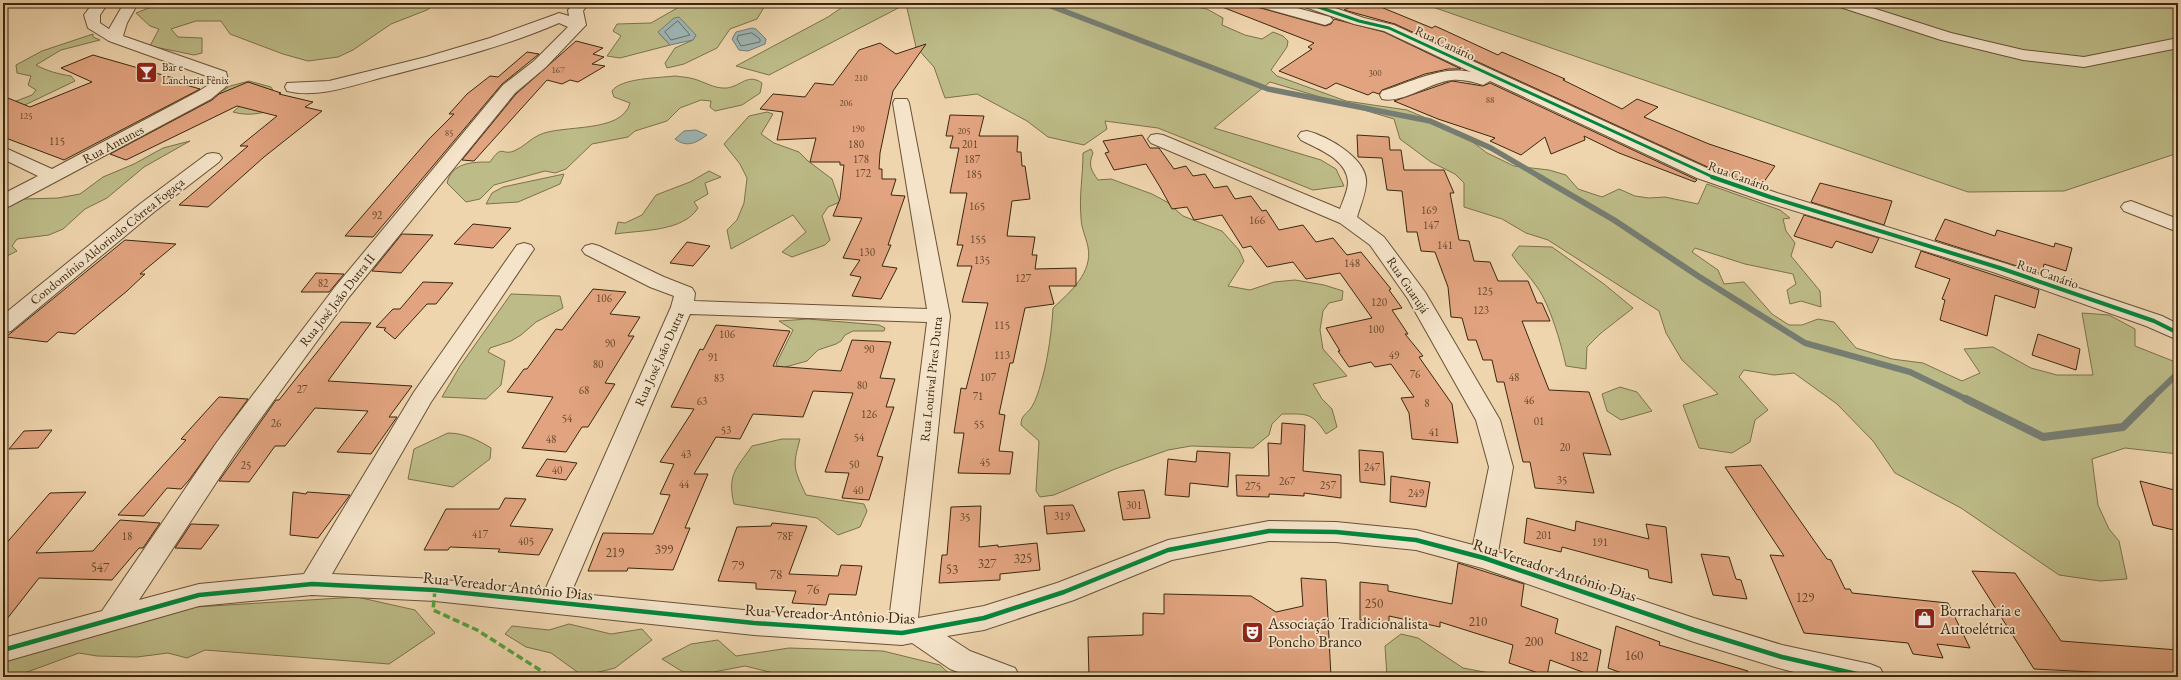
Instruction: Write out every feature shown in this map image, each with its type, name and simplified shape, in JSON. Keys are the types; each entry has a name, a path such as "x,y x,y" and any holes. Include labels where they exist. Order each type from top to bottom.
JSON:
{"street":[{"path":"101,3 92,15 93,25 114,38 119,22 131,3"},
{"path":"578,25 575,10 582,3"},
{"name":"Rua Canário","path":"1262,3 1322,19 1401,33"},
{"name":"Rua Canário","path":"1307,3 1401,33 1704,174 1770,197 2000,268 2154,321 2178,333"},
{"path":"1842,3 1946,37 2023,55 2084,62 2178,43"},
{"path":"293,87 329,85 480,48 530,31 559,18 578,25"},
{"name":"Rua José João Dutra II","path":"111,620 226,448 342,292 430,183 509,89 540,64 578,25"},
{"name":"Rua Antunes","path":"3,202 205,95 221,84 220,76 114,38"},
{"path":"1388,95 1449,75 1463,75 1528,92"},
{"name":"Rua Lourival Pires Dutra","path":"901,103 939,316 909,632"},
{"path":"1307,136 1341,155 1355,169 1357,182 1347,219"},
{"name":"Rua Guarujá","path":"1157,139 1347,219 1377,241 1418,298 1488,420 1501,467 1484,558"},
{"path":"3,152 52,176"},
{"name":"Condomínio Aldorindo Côrrea Fogaça","path":"3,326 147,208 213,158"},
{"path":"2131,207 2178,226"},
{"path":"312,584 422,398 524,249"},
{"path":"592,250 643,276 685,293 682,307"},
{"name":"Rua José João Dutra","path":"553,602 682,307 939,316"},
{"name":"Rua Vereador Antônio Dias","path":"3,650 199,595 312,584 435,590 754,623 909,632 984,618 1064,592 1168,550 1269,531 1336,532 1416,540 1484,558 1694,630 1782,657 1870,677"},
{"path":"909,632 960,660 1005,677"}],"shaded area":[{"path":"161,3 437,3 427,10 391,24 353,50 338,57 308,61 283,54 230,34 221,21 196,21 171,29 178,37 202,38 202,53 194,55 150,46 159,29 150,26 136,13"},
{"path":"686,3 766,4 757,19 730,29 717,48 684,64 667,68 665,63 675,48 693,40 696,35 658,32 670,45 620,58 607,56 621,36 613,31 617,24 651,23"},
{"path":"839,3 1177,3 1207,9 1223,18 1222,25 1245,35 1262,39 1273,32 1283,36 1288,41 1287,47 1271,70 1277,76 1346,101 1407,110 1461,133 1487,153 1514,166 1549,170 1566,175 1578,189 1602,197 1619,189 1635,196 1649,198 1665,197 1698,204 1707,184 1780,210 1790,218 1783,219 1786,231 1795,243 1791,256 1820,291 1821,307 1801,301 1790,304 1787,290 1796,284 1793,274 1745,264 1695,248 1692,252 1718,270 1724,284 1744,282 1772,314 1789,325 1802,325 1818,319 1834,322 1856,348 1892,359 1923,363 1962,381 1980,373 1964,349 1993,347 2031,368 2057,375 2093,375 2082,313 2109,315 2135,329 2135,346 2178,363 2178,454 2125,448 2092,459 2098,505 2109,529 2119,541 2127,579 2100,581 2059,575 1961,508 1895,473 1873,441 1837,404 1794,373 1774,375 1744,370 1739,377 1768,410 1755,420 1750,442 1732,453 1699,448 1683,405 1718,394 1682,360 1666,333 1659,311 1548,240 1526,233 1502,219 1464,207 1464,183 1455,174 1431,162 1400,139 1394,119 1270,82 1214,128 1321,160 1336,169 1344,186 1313,190 1158,128 1105,121 1107,129 1084,145 1048,137 1027,121 977,94 945,98 934,67 916,47 906,4 769,75 736,66 828,17 841,8"},
{"path":"1421,3 2178,3 2178,153 2064,191 1968,192"},
{"path":"93,34 93,37 100,40 61,50 36,65 53,72 71,76 75,81 4,115 3,106 32,95 36,90 28,85 31,76 17,73 16,65 42,51"},
{"path":"675,76 692,78 722,88 732,87 744,81 753,79 762,83 760,93 742,105 715,111 710,107 711,101 701,100 680,108 667,121 635,131 628,137 592,144 566,169 555,173 545,171 494,185 480,199 466,202 447,183 453,171 458,167 470,163 490,162 500,151 514,151 539,135 549,132 604,124 616,120 625,113 630,103 614,97 612,91 623,83 640,79"},
{"path":"249,81 271,87 282,105 265,112 246,114 233,112 242,104 214,96 230,86"},
{"path":"767,112 773,114 761,134 774,143 799,152 808,161 832,179 840,202 828,207 822,216 830,240 825,245 792,257 782,252 806,232 793,215 731,249 727,230 737,220 744,203 747,178 740,164 724,144 749,116"},
{"path":"190,141 144,167 107,198 85,209 63,229 49,235 17,239 12,246 17,251 3,258 3,210 23,199 58,198 80,194 103,177 134,164 163,148"},
{"path":"1091,149 1093,153 1091,167 1098,180 1111,179 1152,194 1167,202 1183,216 1222,231 1239,250 1244,261 1228,286 1250,290 1274,282 1295,280 1324,285 1343,291 1342,300 1329,303 1323,311 1320,330 1323,349 1347,376 1313,384 1322,399 1332,409 1337,427 1326,434 1313,418 1297,414 1282,414 1272,424 1269,435 1253,448 1191,446 1168,450 1115,469 1054,495 1040,497 1036,491 1039,441 1021,425 1021,422 1023,417 1033,405 1040,386 1048,353 1053,308 1073,289 1084,274 1087,265 1089,256 1082,225 1080,201 1083,153"},
{"path":"709,171 721,177 705,183 708,194 694,202 698,208 691,216 672,226 615,234 618,222 625,223 642,215 656,195 690,182"},
{"path":"564,174 560,184 518,202 486,204 492,193 503,187"},
{"path":"1519,246 1552,247 1604,284 1633,308 1601,333 1587,347 1586,369 1566,366 1551,314 1542,295 1531,278 1512,255"},
{"path":"511,294 560,296 563,308 536,322 521,335 511,341 490,348 488,352 505,361 501,385 486,399 442,397 460,366"},
{"path":"808,319 879,325 885,328 884,331 853,331 845,335 841,341 836,344 818,350 807,361 782,368 778,367 776,364 793,330 779,321"},
{"path":"1620,387 1637,392 1652,411 1621,420 1607,411 1602,394"},
{"path":"448,433 460,434 481,442 491,448 490,459 453,487 408,479 414,449"},
{"path":"782,439 800,439 795,462 799,479 806,495 864,504 867,511 860,527 838,535 817,518 734,504 732,479 737,467 752,446"},
{"path":"357,597 415,610 435,633 389,664 205,650 187,658 168,653 137,657 97,656 79,653 19,675 3,674 3,657 179,608"},
{"path":"569,624 611,634 642,629 652,640 615,668 583,676 551,653 526,647 505,634 512,626 549,630"},
{"path":"1401,634 1418,638 1463,668 1511,677 1387,677 1385,646"},
{"path":"718,640 736,656 789,648 883,651 940,665 953,677 790,677 745,666 714,672 683,672 662,659 691,644"}],"water":[{"path":"679,17 696,35 693,40 670,45 658,32 674,18"},
{"path":"752,28 756,29 766,39 765,44 748,51 739,50 732,39 736,32"},
{"path":"696,130 707,135 695,142 687,144 679,142 675,139 684,131"}],"building":[{"path":"1212,3 1254,3 1257,7 1325,26 1331,24 1334,19 1384,32 1461,69 1448,69 1425,74 1382,90 1379,94 1373,92 1368,95 1336,83 1326,89 1279,71 1312,49 1308,47 1314,43"},
{"path":"1358,3 1371,3 1432,28 1435,26 1498,55 1502,52 1565,79 1563,80 1622,109 1637,99 1658,107 1644,117 1709,144 1775,166 1761,186 1712,169 1395,24 1344,10"},
{"path":"576,41 603,48 593,54 604,57 592,64 605,66 578,82 570,80 562,84 547,80 474,161 462,160 516,94"},
{"path":"880,43 896,54 926,44 893,91 880,153 879,169 882,169 882,179 896,179 891,195 905,196 888,245 891,245 882,266 897,268 881,299 852,296 861,277 850,275 860,260 843,258 862,218 833,216 840,199 844,165 840,165 840,162 810,162 816,138 777,140 783,112 760,109 773,94 805,97 815,83 833,85 859,50"},
{"path":"527,52 539,54 502,84 373,237 345,236 429,139 454,114 449,114 467,94 490,76 498,77"},
{"path":"93,55 173,78 169,80 200,89 64,160 3,137 3,96 30,107 92,82 61,68"},
{"path":"1452,81 1483,86 1490,83 1697,180 1695,182 1619,153 1584,136 1585,140 1551,154 1545,137 1521,155 1490,141 1495,138 1438,119 1394,101"},
{"path":"248,82 281,93 279,94 313,102 305,107 322,111 264,157 208,207 179,205 248,146 240,146 277,116 237,106 126,160 110,154 212,100 219,94"},
{"path":"950,115 984,116 979,136 1018,136 1017,152 1021,152 1022,166 1025,166 1030,199 1012,201 1007,236 1035,237 1032,255 1037,255 1035,269 1076,268 1076,286 1049,286 1054,304 1025,308 1013,363 1010,363 999,414 1005,415 999,451 1013,452 1010,474 958,473 964,433 954,433 961,388 966,389 988,303 962,302 972,266 957,266 963,245 957,245 967,193 950,193 959,148 950,148 953,136 946,136"},
{"path":"1142,135 1150,148 1159,148 1174,169 1186,166 1193,176 1205,174 1214,188 1227,186 1235,199 1251,196 1262,211 1266,210 1279,230 1303,225 1316,242 1333,238 1347,255 1361,252 1391,289 1389,290 1402,308 1392,310 1408,334 1405,334 1423,356 1419,357 1452,404 1458,443 1412,439 1409,413 1401,398 1414,397 1391,364 1375,367 1371,362 1349,367 1338,351 1340,351 1326,328 1372,318 1340,273 1306,279 1293,262 1267,267 1251,246 1243,248 1222,215 1194,220 1187,207 1172,209 1146,164 1114,170 1105,153 1109,152 1103,141"},
{"path":"1357,135 1389,137 1390,150 1401,150 1404,170 1444,170 1454,193 1450,193 1459,240 1469,241 1474,261 1490,262 1498,281 1528,281 1537,303 1542,303 1550,321 1522,321 1549,390 1589,392 1611,455 1583,453 1594,493 1535,488 1530,462 1523,462 1504,382 1497,382 1492,360 1483,360 1476,340 1468,340 1462,318 1451,317 1448,287 1435,252 1421,251 1417,232 1407,232 1402,191 1387,190 1382,158 1358,157"},
{"path":"1820,183 1892,201 1884,225 1811,202"},
{"path":"1804,215 1879,238 1872,253 1836,241 1832,248 1794,236"},
{"path":"1945,219 1995,236 1997,230 2054,247 2055,243 2072,248 2066,271 2044,264 2042,274 1935,240"},
{"path":"473,224 511,228 493,248 454,244"},
{"path":"402,234 433,235 401,273 372,271"},
{"path":"125,240 176,244 140,274 145,274 127,291 75,334 58,332 47,342 6,337"},
{"path":"687,242 710,246 693,266 670,263"},
{"path":"1921,251 2039,290 2035,308 1995,295 1987,336 1940,320 1945,300 1942,299 1950,279 1915,267"},
{"path":"316,273 344,274 329,292 301,292"},
{"path":"423,282 453,283 436,304 427,304 395,339 384,330 386,328 376,327 393,309 400,309"},
{"path":"593,289 626,292 610,314 640,317 628,336 634,336 605,383 615,384 588,427 582,427 566,452 522,448 553,397 507,392 524,369 527,369 556,329 562,330"},
{"path":"341,322 371,323 328,381 412,386 389,417 397,417 371,454 337,452 368,411 315,408 285,446 275,446 249,482 219,481 276,400 279,400"},
{"path":"716,325 790,331 773,366 841,371 852,340 891,342 880,378 895,379 886,407 894,407 877,456 883,457 869,500 842,498 849,473 825,472 853,393 813,391 803,417 753,414 740,439 716,437 694,474 708,474 685,528 690,528 673,570 628,568 627,571 588,571 603,533 653,534 670,495 660,494 674,464 660,462 694,409 671,407 700,349 703,350"},
{"path":"2038,334 2080,349 2076,370 2032,355"},
{"path":"219,397 248,399 189,480 181,489 167,488 144,516 118,515 186,440 181,439"},
{"path":"1282,423 1305,425 1303,471 1341,475 1341,498 1304,493 1304,496 1269,494 1269,497 1237,496 1236,475 1269,476 1268,443 1281,444"},
{"path":"52,430 38,448 9,449 24,431"},
{"path":"1359,450 1383,452 1385,485 1360,482"},
{"path":"1197,451 1230,453 1228,487 1190,483 1189,497 1165,495 1168,459 1196,462"},
{"path":"547,459 577,463 566,480 536,476"},
{"path":"1761,465 1827,559 1831,560 1845,589 1850,589 1852,593 1948,603 1970,648 1937,644 1943,658 1913,654 1908,643 1804,633 1770,555 1784,556 1725,467"},
{"path":"1391,476 1430,482 1426,507 1390,502"},
{"path":"2140,481 2178,491 2178,531 2153,525"},
{"path":"1144,490 1150,518 1123,520 1118,492"},
{"path":"86,492 36,553 93,551 120,520 160,523 143,548 139,548 112,580 39,578 3,624 3,547 50,493"},
{"path":"293,492 306,494 307,492 350,495 318,538 290,535"},
{"path":"505,498 526,499 510,526 553,529 539,555 498,552 500,549 450,547 448,550 424,550 446,509 499,509"},
{"path":"1073,505 1085,531 1047,534 1044,506"},
{"path":"981,506 979,547 998,545 998,547 1037,543 1040,570 1000,574 1000,580 939,583 942,555 947,555 951,507"},
{"path":"1527,518 1575,531 1576,521 1649,539 1646,524 1666,527 1672,583 1649,578 1648,570 1562,547 1561,552 1524,543"},
{"path":"772,523 807,526 789,574 838,576 841,565 862,566 856,595 829,594 826,605 792,603 796,591 756,589 756,583 718,581 737,527 771,526"},
{"path":"191,524 219,525 201,549 175,548"},
{"path":"1701,554 1729,557 1736,579 1741,580 1747,599 1713,595"},
{"path":"1458,563 1524,584 1521,606 1558,619 1555,633 1601,650 1596,677 1550,660 1547,676 1509,663 1513,645 1440,622 1440,627 1389,616 1389,624 1360,620 1360,582 1388,585 1388,591 1452,604"},
{"path":"1972,571 2015,573 2061,641 2178,650 2178,677 2140,677 2115,675 2113,673 2034,669"},
{"path":"1301,578 1326,580 1331,677 1089,677 1088,637 1143,635 1143,613 1164,614 1164,594 1251,596 1276,612 1303,606"},
{"path":"1616,626 1660,642 1659,645 1748,671 1747,677 1633,677 1608,668"}],"waterway":[{"path":"1043,3 1268,89 1430,121 1491,148 1542,178"},
{"path":"1540,177 1614,220 1698,276 1805,343 1910,372 1968,400"},
{"path":"2150,400 2175,376"},
{"path":"1966,399 2043,437 2123,427 2150,400"}],"marked path":[{"path":"435,590 433,610 452,620 477,630 551,677"}],"cycle path":[{"path":"1307,3 1359,21 1389,28 1704,174 1770,197 2000,268 2154,321 2178,333"},
{"path":"3,650 199,595 312,584 435,590 754,623 902,633 984,618 1064,592 1168,550 1269,531 1336,532 1416,540 1484,558 1694,630 1782,657 1870,677"}],"place":[{"name":"Bar e Lancheria Fênix","path":"147,73"},
{"name":"Borracharia e Autoelétrica","path":"1924,619"},
{"name":"Associação Tradicionalista Poncho Branco","path":"1253,632"}]}
